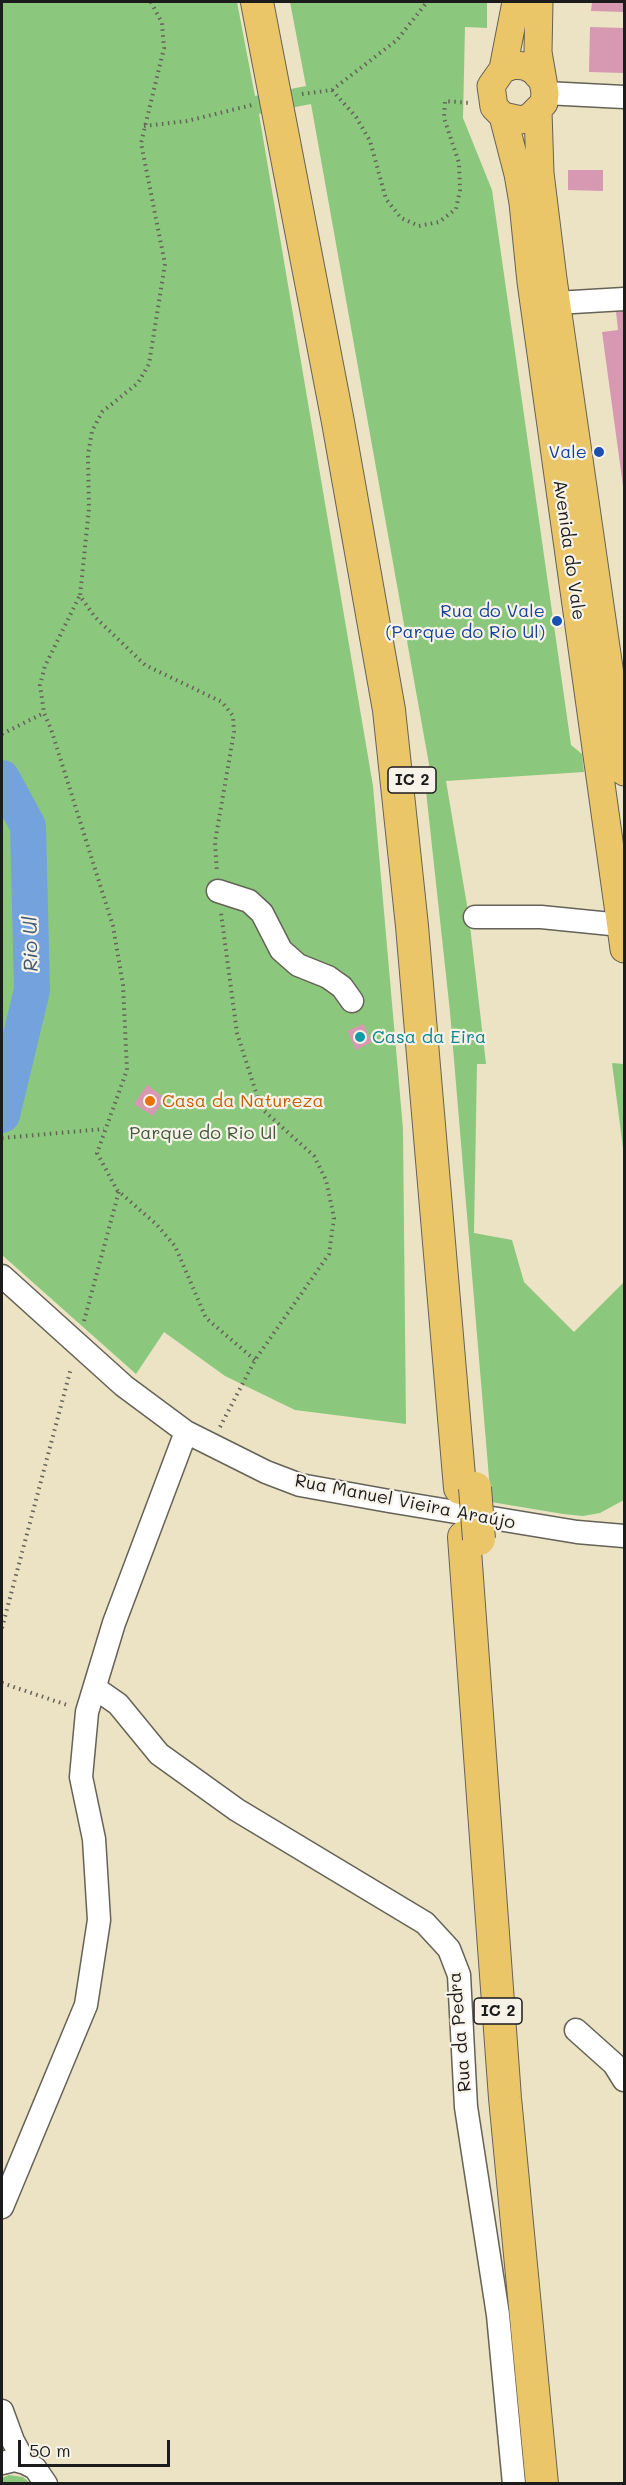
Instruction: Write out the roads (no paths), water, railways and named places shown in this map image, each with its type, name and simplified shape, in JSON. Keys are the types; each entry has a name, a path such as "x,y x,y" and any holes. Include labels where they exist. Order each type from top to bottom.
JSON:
{"highway":[{"name":"IC 2","path":"257,2 338,422 389,710 468,1488"},
{"name":"IC 2","path":"274,2 404,708 428,926 468,1488 505,2098 542,2484"},
{"name":"IC 2","path":"471,1538 560,2484"}],"main road":[{"name":"Avenida do Vale","path":"516,2 503,69 495,77 490,92 494,107 503,116 523,203 531,282 623,937"},
{"name":"Avenida do Vale","path":"539,2 538,52 542,95 540,173 556,303 624,759"},
{"path":"503,69 524,66 533,70 542,95 521,120 503,116"}],"street":[{"path":"542,95 624,97"},
{"path":"556,303 624,300"},
{"path":"218,891 249,901 262,913 281,950 298,965 328,977 342,987 352,1001"},
{"path":"475,917 541,917 623,937"},
{"name":"Rua Manuel Vieira Araújo","path":"2,1276 124,1386 186,1432 266,1473 300,1485 525,1524 624,1536"},
{"path":"2,2207 8,2174 86,2005 99,1920 94,1839 81,1777 82,1745 87,1712 114,1623 186,1432"},
{"name":"Rua da Pedra","path":"95,1688 118,1704 159,1754 237,1810 425,1923 449,1949 459,1975 466,2107 496,2304 514,2484"},
{"path":"576,2030 614,2064 624,2080"},
{"path":"2,2411 13,2441 25,2463"},
{"path":"2,2463 14,2460 25,2463 35,2468 46,2484"}],"waterway":[{"name":"Rio Ul","path":"2,778 28,826 32,990 2,1115"}],"place":[{"name":"Vale","path":"599,452"},
{"name":"Rua do Vale (Parque do Rio Ul)","path":"557,621"},
{"name":"Casa da Eira","path":"360,1037"},
{"name":"Casa da Natureza","path":"150,1101"}],"park label":[{"name":"Parque do Rio Ul","path":"203,1133"}]}
